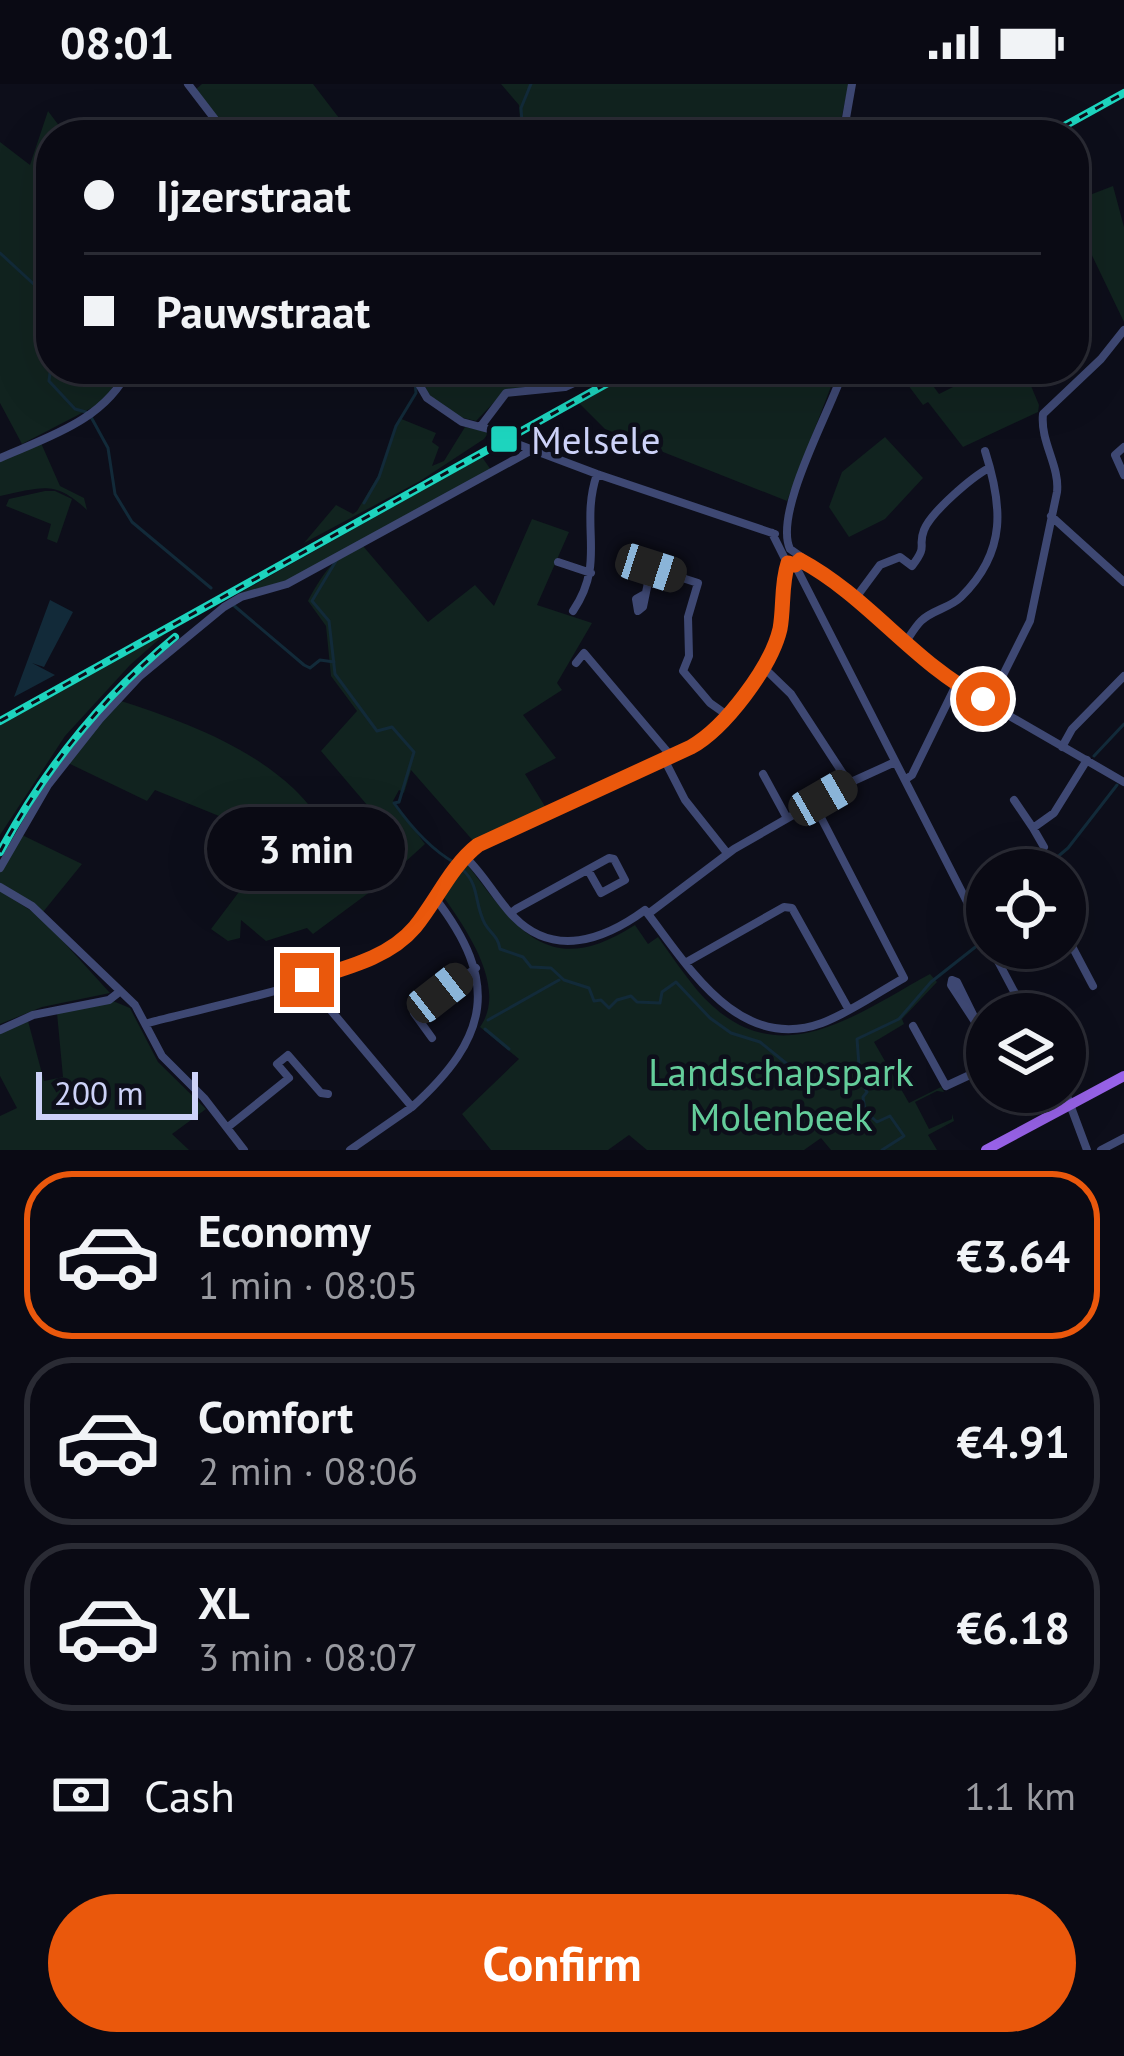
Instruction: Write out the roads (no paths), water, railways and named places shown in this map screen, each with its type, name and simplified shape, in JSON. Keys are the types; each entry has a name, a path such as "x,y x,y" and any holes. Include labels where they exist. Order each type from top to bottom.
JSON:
{"main road":[{"path":"1086,1096 1124,1076"},
{"path":"986,1150 1055,1113"}],"street":[{"path":"188,84 216,120"},
{"path":"846,120 852,84"},
{"path":"1089,371 1124,330"},
{"path":"0,458 105,405 119,384"},
{"path":"419,384 427,398 456,418 532,450 785,537"},
{"path":"481,426 506,393 572,384"},
{"path":"148,1023 377,956 400,943 465,857 495,836 699,742 727,715 763,667 780,627 791,558 785,537 796,483 838,384"},
{"path":"989,703 1030,621 1058,480 1046,449 1043,413 1075,384"},
{"path":"1124,447 1114,455 1124,475"},
{"path":"0,868 33,808 75,748 139,677 184,638 234,600 275,590 532,450"},
{"path":"904,644 921,621 961,597 986,560 1000,512 995,475 985,451"},
{"path":"857,596 880,565 900,556 912,566 924,550 924,530 941,508 989,469"},
{"path":"573,611 591,573 587,511 598,474"},
{"path":"1050,519 1122,575"},
{"path":"772,533 791,558 966,897"},
{"path":"791,558 820,570 857,596 904,644 956,685 1124,782"},
{"path":"558,562 591,573"},
{"path":"643,595 651,568 698,583 688,616 689,656 683,671 727,715"},
{"path":"576,663 584,653 668,757 681,795 727,853"},
{"path":"763,667 791,694 849,783"},
{"path":"1062,747 1072,729 1124,676"},
{"path":"648,914 727,853 849,783 916,763 956,685"},
{"path":"1033,828 1054,813 1087,760"},
{"path":"763,774 788,818"},
{"path":"1014,800 1044,847"},
{"path":"465,857 511,913 549,940 578,942 598,937 645,910 720,1003 772,1027 808,1028 904,978 814,804"},
{"path":"511,913 609,858 626,880 602,896 588,870"},
{"path":"0,887 46,918 135,1005 162,1056 228,1127 239,1148"},
{"path":"350,1150 412,1107 472,1036 479,1008 476,968 435,898"},
{"path":"685,963 784,907 792,908 849,1010"},
{"path":"432,1038 413,1013 476,968"},
{"path":"1084,969 1093,986"},
{"path":"312,978 318,995 412,1107"},
{"path":"952,980 957,982 979,1028 951,985 952,980"},
{"path":"0,1030 33,1015 109,1000 118,993"},
{"path":"913,1026 946,1086 966,1077"},
{"path":"289,1078 277,1064 288,1054 321,1093 328,1094"},
{"path":"228,1127 300,1068"},
{"path":"1073,1113 1087,1150"},
{"path":"1101,1150 1124,1138"}],"water":[{"path":"50,600 73,612 44,667 32,663 55,675 14,697"}],"waterway":[{"path":"522,120 521,108 531,84"},
{"path":"0,253 36,286"},
{"path":"52,384 75,409 86,412"},
{"path":"364,503 379,477 396,426 416,393 415,384"},
{"path":"91,417 108,448 115,494 132,522 211,588"},
{"path":"336,561 312,601 329,621 335,674 377,731 392,727 414,752 399,802 394,803 422,837 455,863"},
{"path":"232,604 304,665 334,662"},
{"path":"1094,756 1124,724"},
{"path":"1067,849 1117,785"},
{"path":"463,870 500,949 523,957 531,967 551,968 564,980 589,988 594,1001 601,1000 609,1008 631,996 637,1002 660,1003 662,992 676,982 710,1018 731,1033 760,1042 792,1068 820,1068 838,1082 851,1084 860,1079"},
{"path":"882,1150 904,1136 890,1116 877,1122 865,1111 867,1092 860,1079 857,1039 899,1019 931,982 966,954"},
{"path":"488,1020 559,980"},
{"path":"485,1029 509,1049"}],"railway":[{"path":"1075,120 1124,93"},
{"path":"0,721 606,384"},
{"path":"0,852 77,736 123,684 175,637"}],"place":[{"name":"Melsele","path":"504,439"}],"park label":[{"name":"Landschapspark Molenbeek","path":"781,1094"}]}
